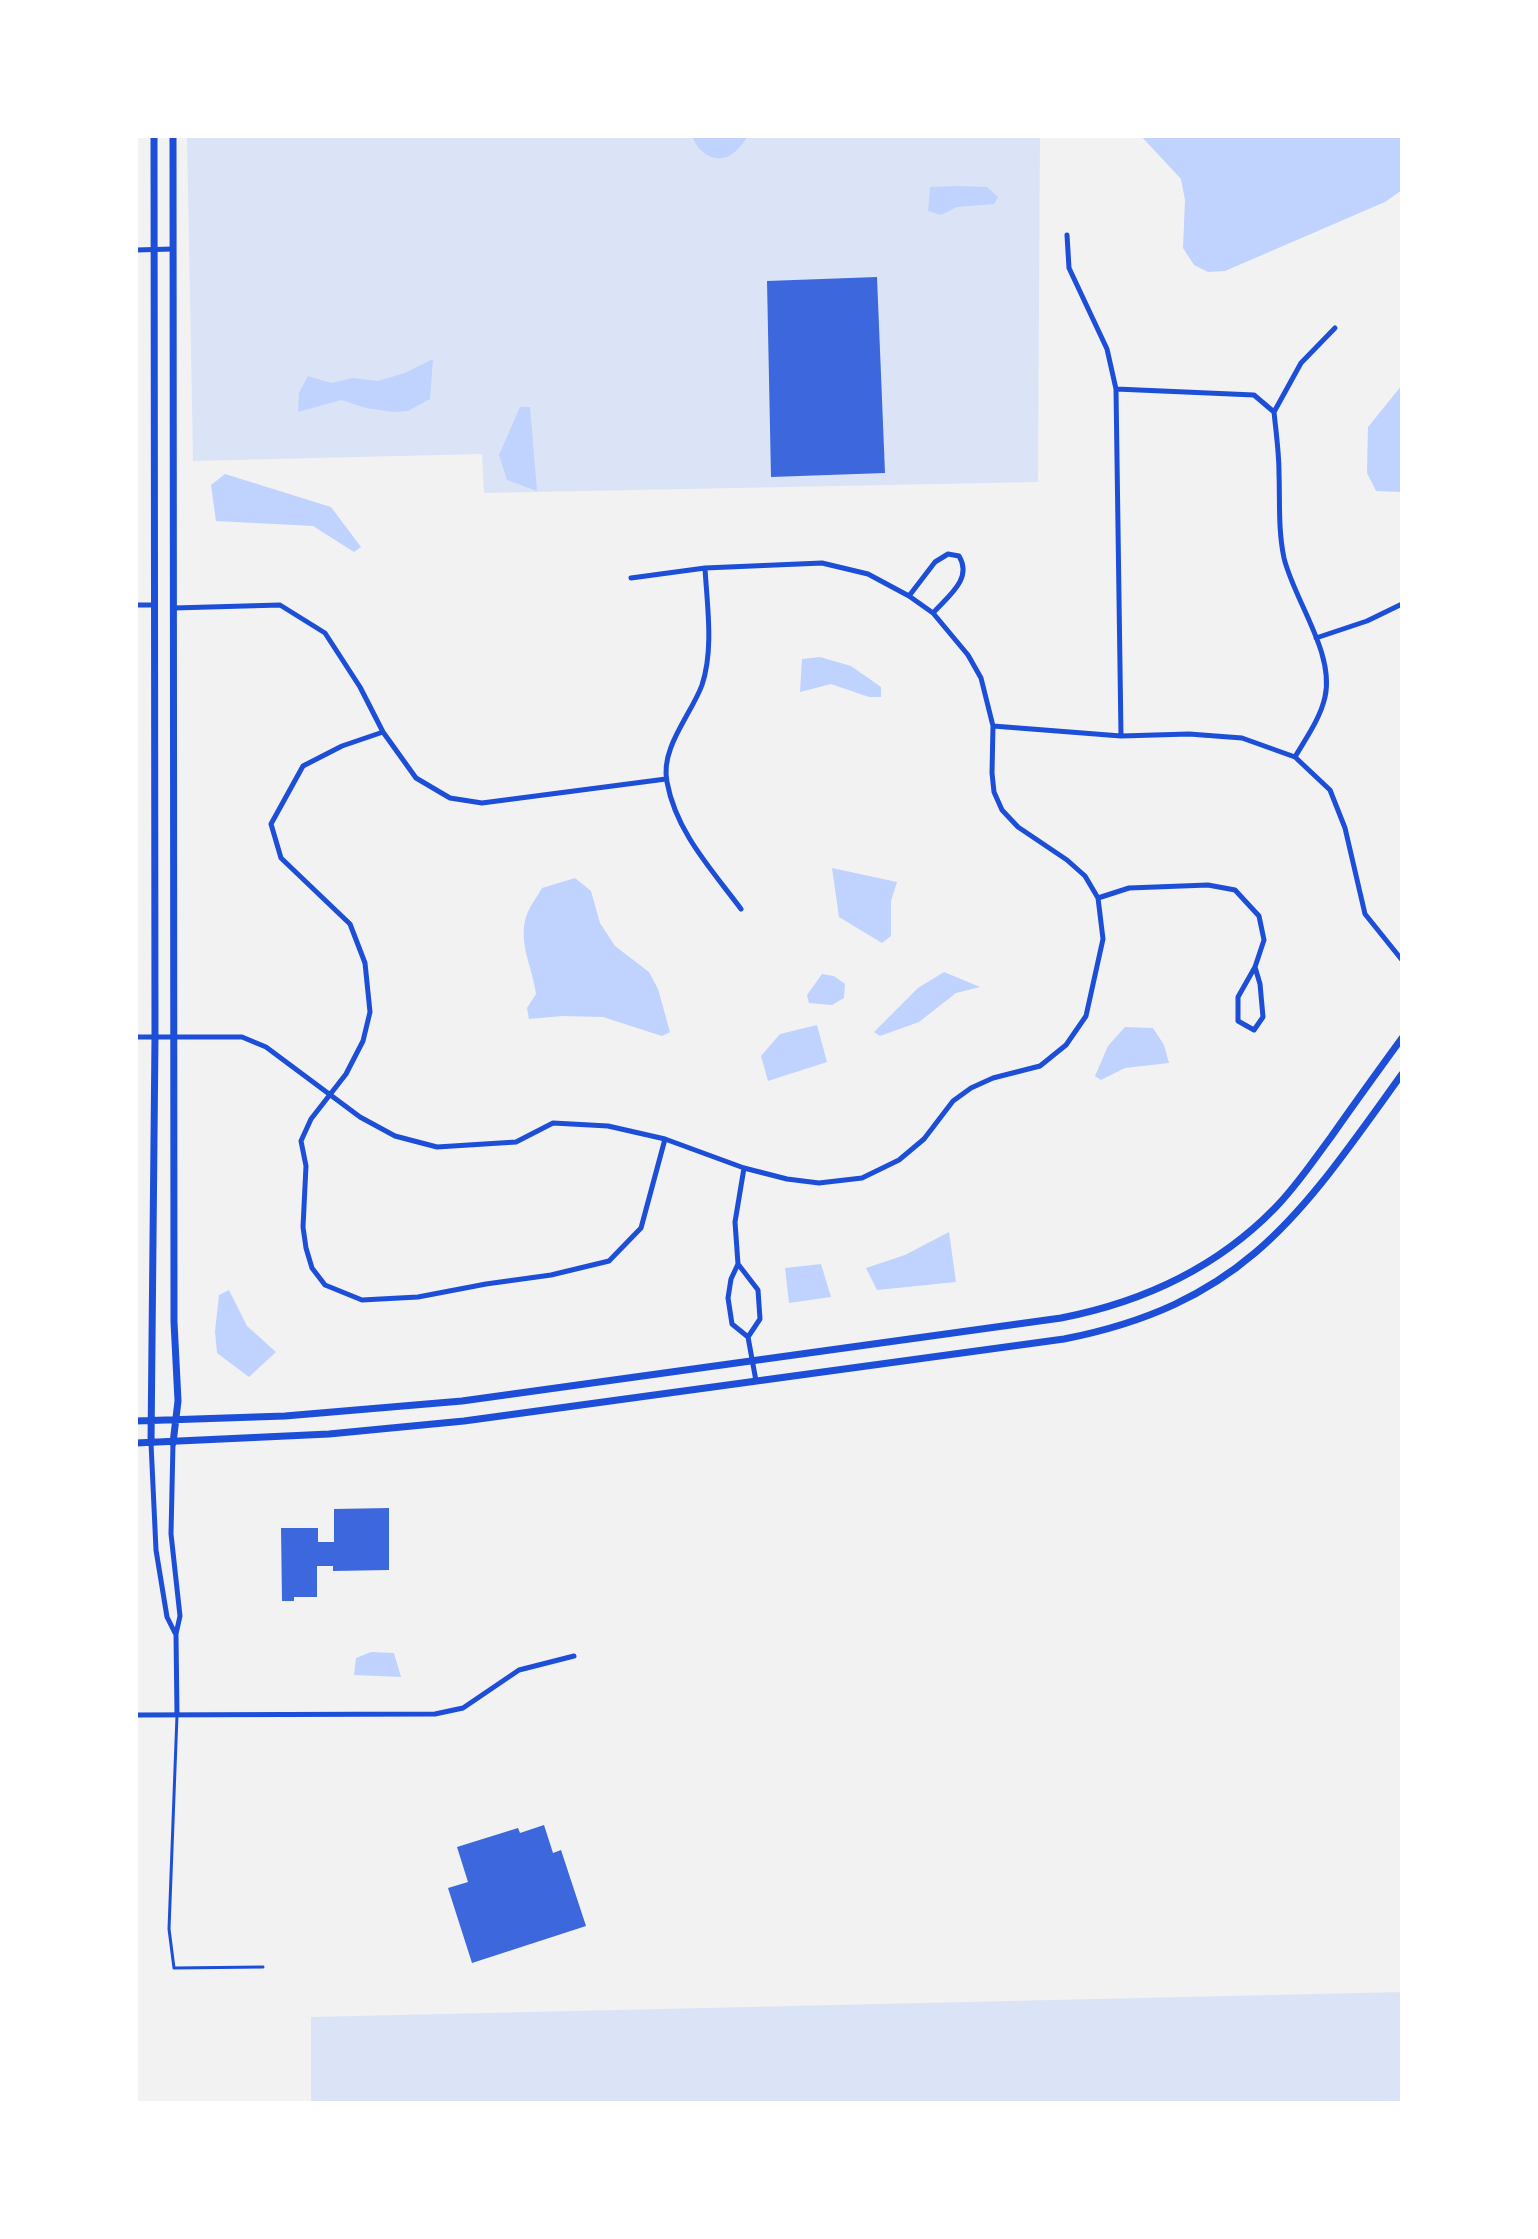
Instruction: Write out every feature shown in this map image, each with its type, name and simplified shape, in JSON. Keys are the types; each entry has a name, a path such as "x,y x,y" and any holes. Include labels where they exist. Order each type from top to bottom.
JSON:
{"main road":[{"path":"151,1443 155,1037 154,136"},
{"path":"173,136 174,1307 178,1401 173,1443"},
{"path":"136,1421 314,1414 462,1401 1061,1318 1128,1302 1177,1281 1225,1252 1277,1206 1402,1038"},
{"path":"136,1443 374,1431 510,1415 1064,1339 1132,1323 1175,1305 1218,1281 1273,1239 1319,1187 1402,1074"}],"street":[{"path":"1067,235 1069,268 1107,349 1116,389 1121,736"},
{"path":"136,250 174,249"},
{"path":"1295,757 1317,719 1325,695 1325,672 1316,638 1284,558 1274,412 1301,363 1335,328"},
{"path":"1116,389 1254,395 1274,412"},
{"path":"909,596 935,562 948,554 959,556 964,565 963,578 933,613"},
{"path":"136,1037 242,1037 266,1047 360,1117 395,1136 437,1147 516,1142 553,1123 608,1126 665,1139 744,1168 819,1183 862,1178 899,1160 924,1139 953,1101 971,1088 993,1078 1040,1066 1066,1045 1086,1016 1103,939 1098,898 1085,876 1018,827 1002,810 994,792 993,726 981,678 968,655 933,613 868,574 822,563 705,568 631,578"},
{"path":"705,568 708,646 702,684 676,738 668,760 666,779 690,842 741,909"},
{"path":"1316,638 1367,621 1402,604"},
{"path":"136,605 154,605"},
{"path":"174,608 280,605 325,633 360,687 383,732 416,778 450,798 482,803 666,779"},
{"path":"993,726 1121,736 1189,734 1242,738 1295,757 1330,790 1345,828 1365,914 1402,960"},
{"path":"383,732 342,746 303,766 271,824 281,858 350,924 365,963 370,1012 363,1041 346,1074 311,1119 301,1141 306,1166 303,1227 312,1268 325,1285 362,1300 418,1297 551,1275 609,1261 641,1228 665,1139"},
{"path":"1098,898 1129,888 1208,885 1235,890 1259,916 1264,940 1255,967 1238,997 1238,1021 1254,1030 1263,1017 1255,967"},
{"path":"744,1168 735,1222 738,1264 731,1279 728,1298 732,1324 748,1337 756,1381"},
{"path":"738,1264 758,1290 760,1319 748,1337"},
{"path":"151,1443 156,1550 167,1617 176,1634"},
{"path":"173,1443 171,1534 180,1616 176,1634 177,1715"},
{"path":"136,1715 435,1714 463,1708 519,1670 574,1656"}],"lane":[{"path":"177,1715 169,1929 174,1968 263,1967"}],"shaded area":[{"path":"187,136 1040,136 1038,482 484,493 482,454 193,461"},
{"path":"1402,1992 1402,2103 311,2103 311,2017"}],"water":[{"path":"693,136 748,136 732,154 717,158 701,151"},
{"path":"1141,136 1402,136 1402,190 1385,202 1225,271 1208,272 1194,265 1183,248 1185,200 1181,179"},
{"path":"930,187 987,187 998,197 994,204 957,207 941,215 928,211"},
{"path":"433,359 430,399 408,411 366,408 341,400 298,412 299,393 308,376 331,383 353,378 378,381 405,373"},
{"path":"1402,385 1402,492 1376,491 1367,473 1368,427"},
{"path":"520,407 530,407 537,491 507,480 499,455"},
{"path":"225,474 331,507 361,547 354,552 313,526 216,521 211,485"},
{"path":"820,657 851,666 881,687 881,697 869,697 831,684 800,692 802,659"},
{"path":"832,868 897,882 891,901 891,936 882,943 839,917"},
{"path":"575,878 591,891 600,923 615,946 649,972 658,989 670,1032 662,1036 603,1017 529,1019 527,1008 536,994 525,946 526,917 542,888"},
{"path":"944,972 980,987 956,993 919,1022 880,1036 874,1032 918,988"},
{"path":"822,974 834,976 845,984 844,998 832,1005 809,1003 807,995"},
{"path":"817,1025 827,1062 768,1081 761,1056 780,1034"},
{"path":"1125,1027 1153,1028 1164,1045 1169,1063 1125,1068 1101,1080 1095,1076 1108,1046"},
{"path":"949,1232 956,1282 877,1290 866,1268 905,1255"},
{"path":"821,1264 831,1297 789,1303 785,1268"},
{"path":"229,1290 247,1326 276,1352 249,1377 217,1353 215,1331 219,1295"},
{"path":"371,1652 394,1653 401,1677 354,1675 356,1658"}],"building":[{"path":"877,277 885,473 771,477 767,281"},
{"path":"389,1508 389,1570 333,1571 333,1566 317,1566 317,1597 294,1597 294,1601 282,1601 281,1528 318,1528 318,1542 334,1542 334,1509"},
{"path":"544,1825 553,1853 561,1850 586,1926 472,1963 448,1888 468,1882 457,1847 518,1828 520,1833"}]}
